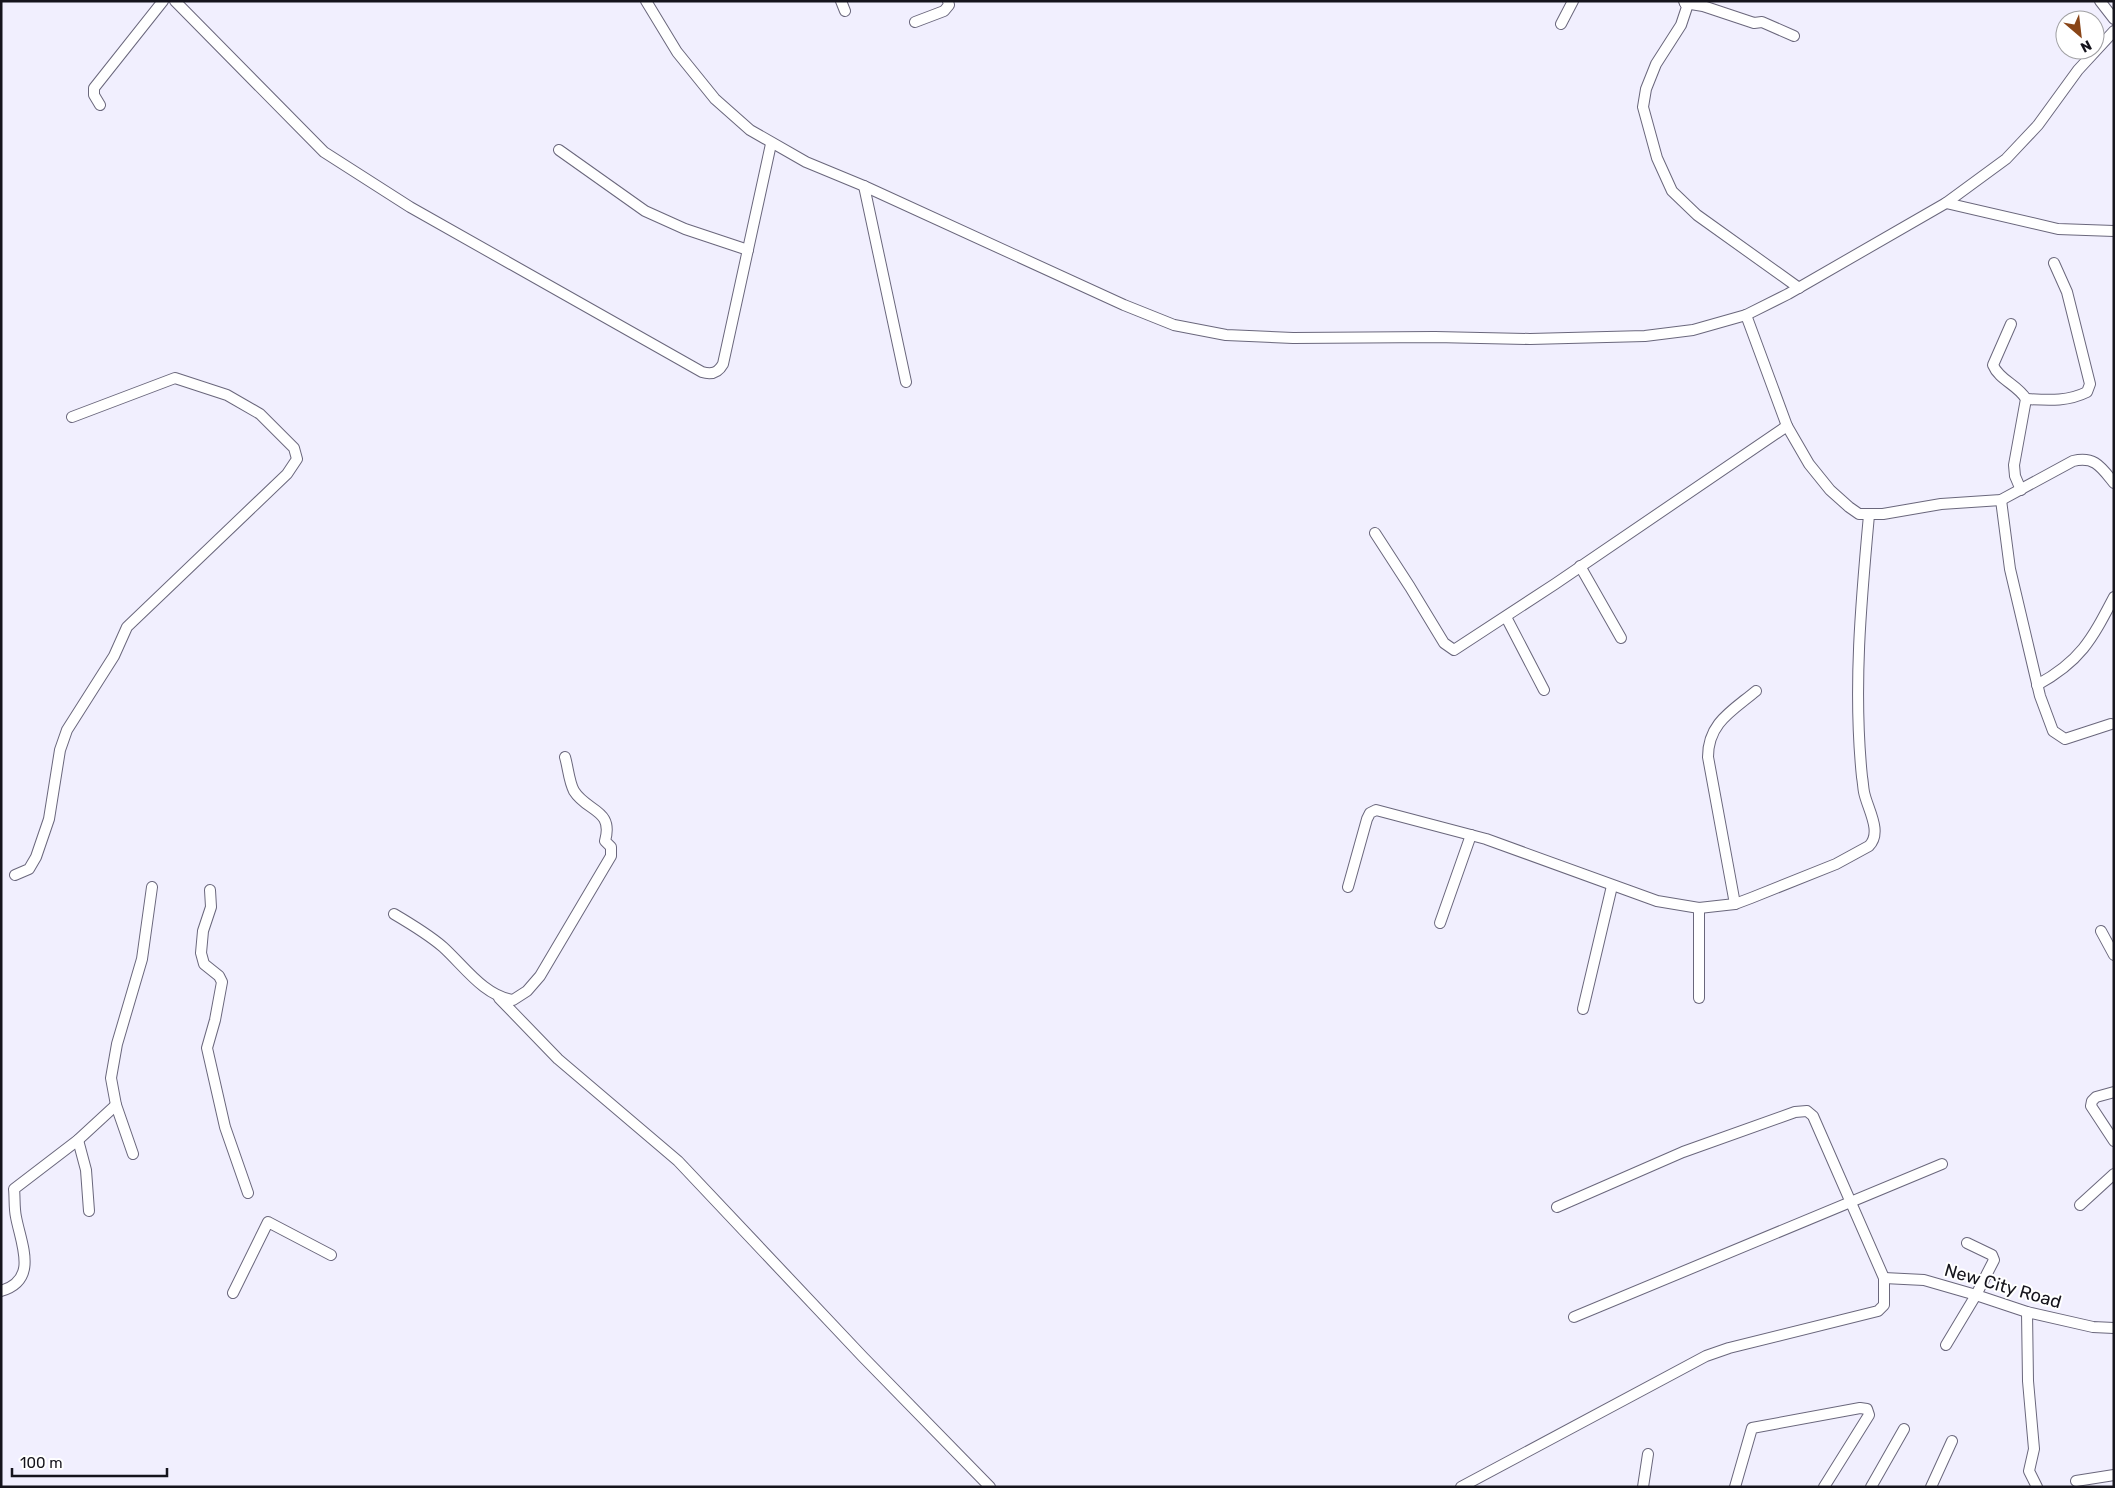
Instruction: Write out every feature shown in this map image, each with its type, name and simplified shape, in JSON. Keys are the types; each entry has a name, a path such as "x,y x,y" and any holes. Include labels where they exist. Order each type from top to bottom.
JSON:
{"street":[{"path":"100,105 94,95 94,88 163,1"},
{"path":"175,1 324,152 410,207 702,372 714,373 720,370 723,364 771,144"},
{"path":"646,1 677,52 698,81 732,116 771,144 806,162 864,186 1148,315 1182,327 1226,336 1355,339 1435,337 1530,339 1645,336 1692,330 1746,315 1799,288 1946,203 2006,159 2038,124 2078,70 2114,31"},
{"path":"915,22 944,11 948,1"},
{"path":"1561,24 1573,1"},
{"path":"2100,1 2114,19"},
{"path":"1685,2 1754,23 1762,22 1794,36"},
{"path":"1685,2 1687,8 1681,25 1656,64 1646,89 1642,107 1657,158 1672,191 1697,215 1799,288"},
{"path":"559,150 645,211 685,229 748,250"},
{"path":"864,186 906,382"},
{"path":"1946,203 2058,230 2114,231"},
{"path":"2026,399 2060,400 2080,396 2087,392 2090,384 2067,292 2054,263"},
{"path":"1746,315 1787,426 1809,464 1830,490 1849,508 1859,514 1868,515 1941,504 2002,500 2073,461 2086,458 2094,461 2114,483"},
{"path":"2011,324 1993,365 1995,371 2022,392 2026,399 2027,404 2014,464 2015,476 2021,490"},
{"path":"15,875 28,869 36,857 49,819 60,750 67,730 114,656 127,628 281,480 297,459 294,448 260,414 227,395 175,378 72,416"},
{"path":"1375,533 1447,647 1457,649 1787,426"},
{"path":"2002,500 2010,569 2037,685 2050,725 2060,738 2072,738 2111,724"},
{"path":"1348,887 1367,818 1373,811 1383,811 1471,835 1657,901 1698,908 1735,904 1836,864 1860,852 1872,842 1873,826 1871,810 1864,792 1861,765 1857,668 1868,515"},
{"path":"1580,566 1621,638"},
{"path":"2037,685 2066,666 2087,645 2114,597"},
{"path":"1506,617 1544,690"},
{"path":"1735,904 1708,757 1708,743 1715,727 1756,692"},
{"path":"499,998 513,1000 527,991 540,976 610,856 611,847 604,841 608,829 605,819 574,791 565,756"},
{"path":"1440,923 1471,835"},
{"path":"1583,1009 1612,886"},
{"path":"133,1154 116,1105 111,1078 117,1044 142,959 152,887"},
{"path":"210,890 211,907 203,931 201,953 204,964 219,976 222,982 215,1020 207,1048 226,1127 248,1193"},
{"path":"1698,908 1700,998"},
{"path":"394,914 432,938 499,998 558,1059 678,1161 863,1357 990,1487"},
{"path":"2101,931 2114,955"},
{"path":"2114,1092 2096,1097 2090,1106 2114,1142"},
{"path":"1,1291 18,1283 23,1272 25,1251 16,1215 14,1189 78,1140 116,1105"},
{"path":"1461,1487 1706,1356 1729,1348 1878,1311 1884,1305 1884,1278 1813,1116 1807,1111 1801,1111 1683,1152 1557,1207"},
{"path":"78,1140 86,1170 89,1210"},
{"path":"1574,1317 1942,1164"},
{"path":"2080,1205 2114,1174"},
{"path":"233,1293 268,1222 331,1255"},
{"path":"1946,1345 1976,1295 1994,1260 1992,1255 1967,1243"},
{"name":"New City Road","path":"1884,1278 1924,1280 2027,1312 2093,1327 2114,1328"},
{"path":"2027,1312 2028,1381 2034,1449 2029,1471 2037,1487"},
{"path":"1735,1487 1752,1428 1860,1408 1867,1409 1869,1416 1824,1487"},
{"path":"1871,1487 1904,1429"},
{"path":"1931,1487 1952,1441"},
{"path":"1643,1487 1648,1454"},
{"path":"2076,1481 2114,1475"}]}
